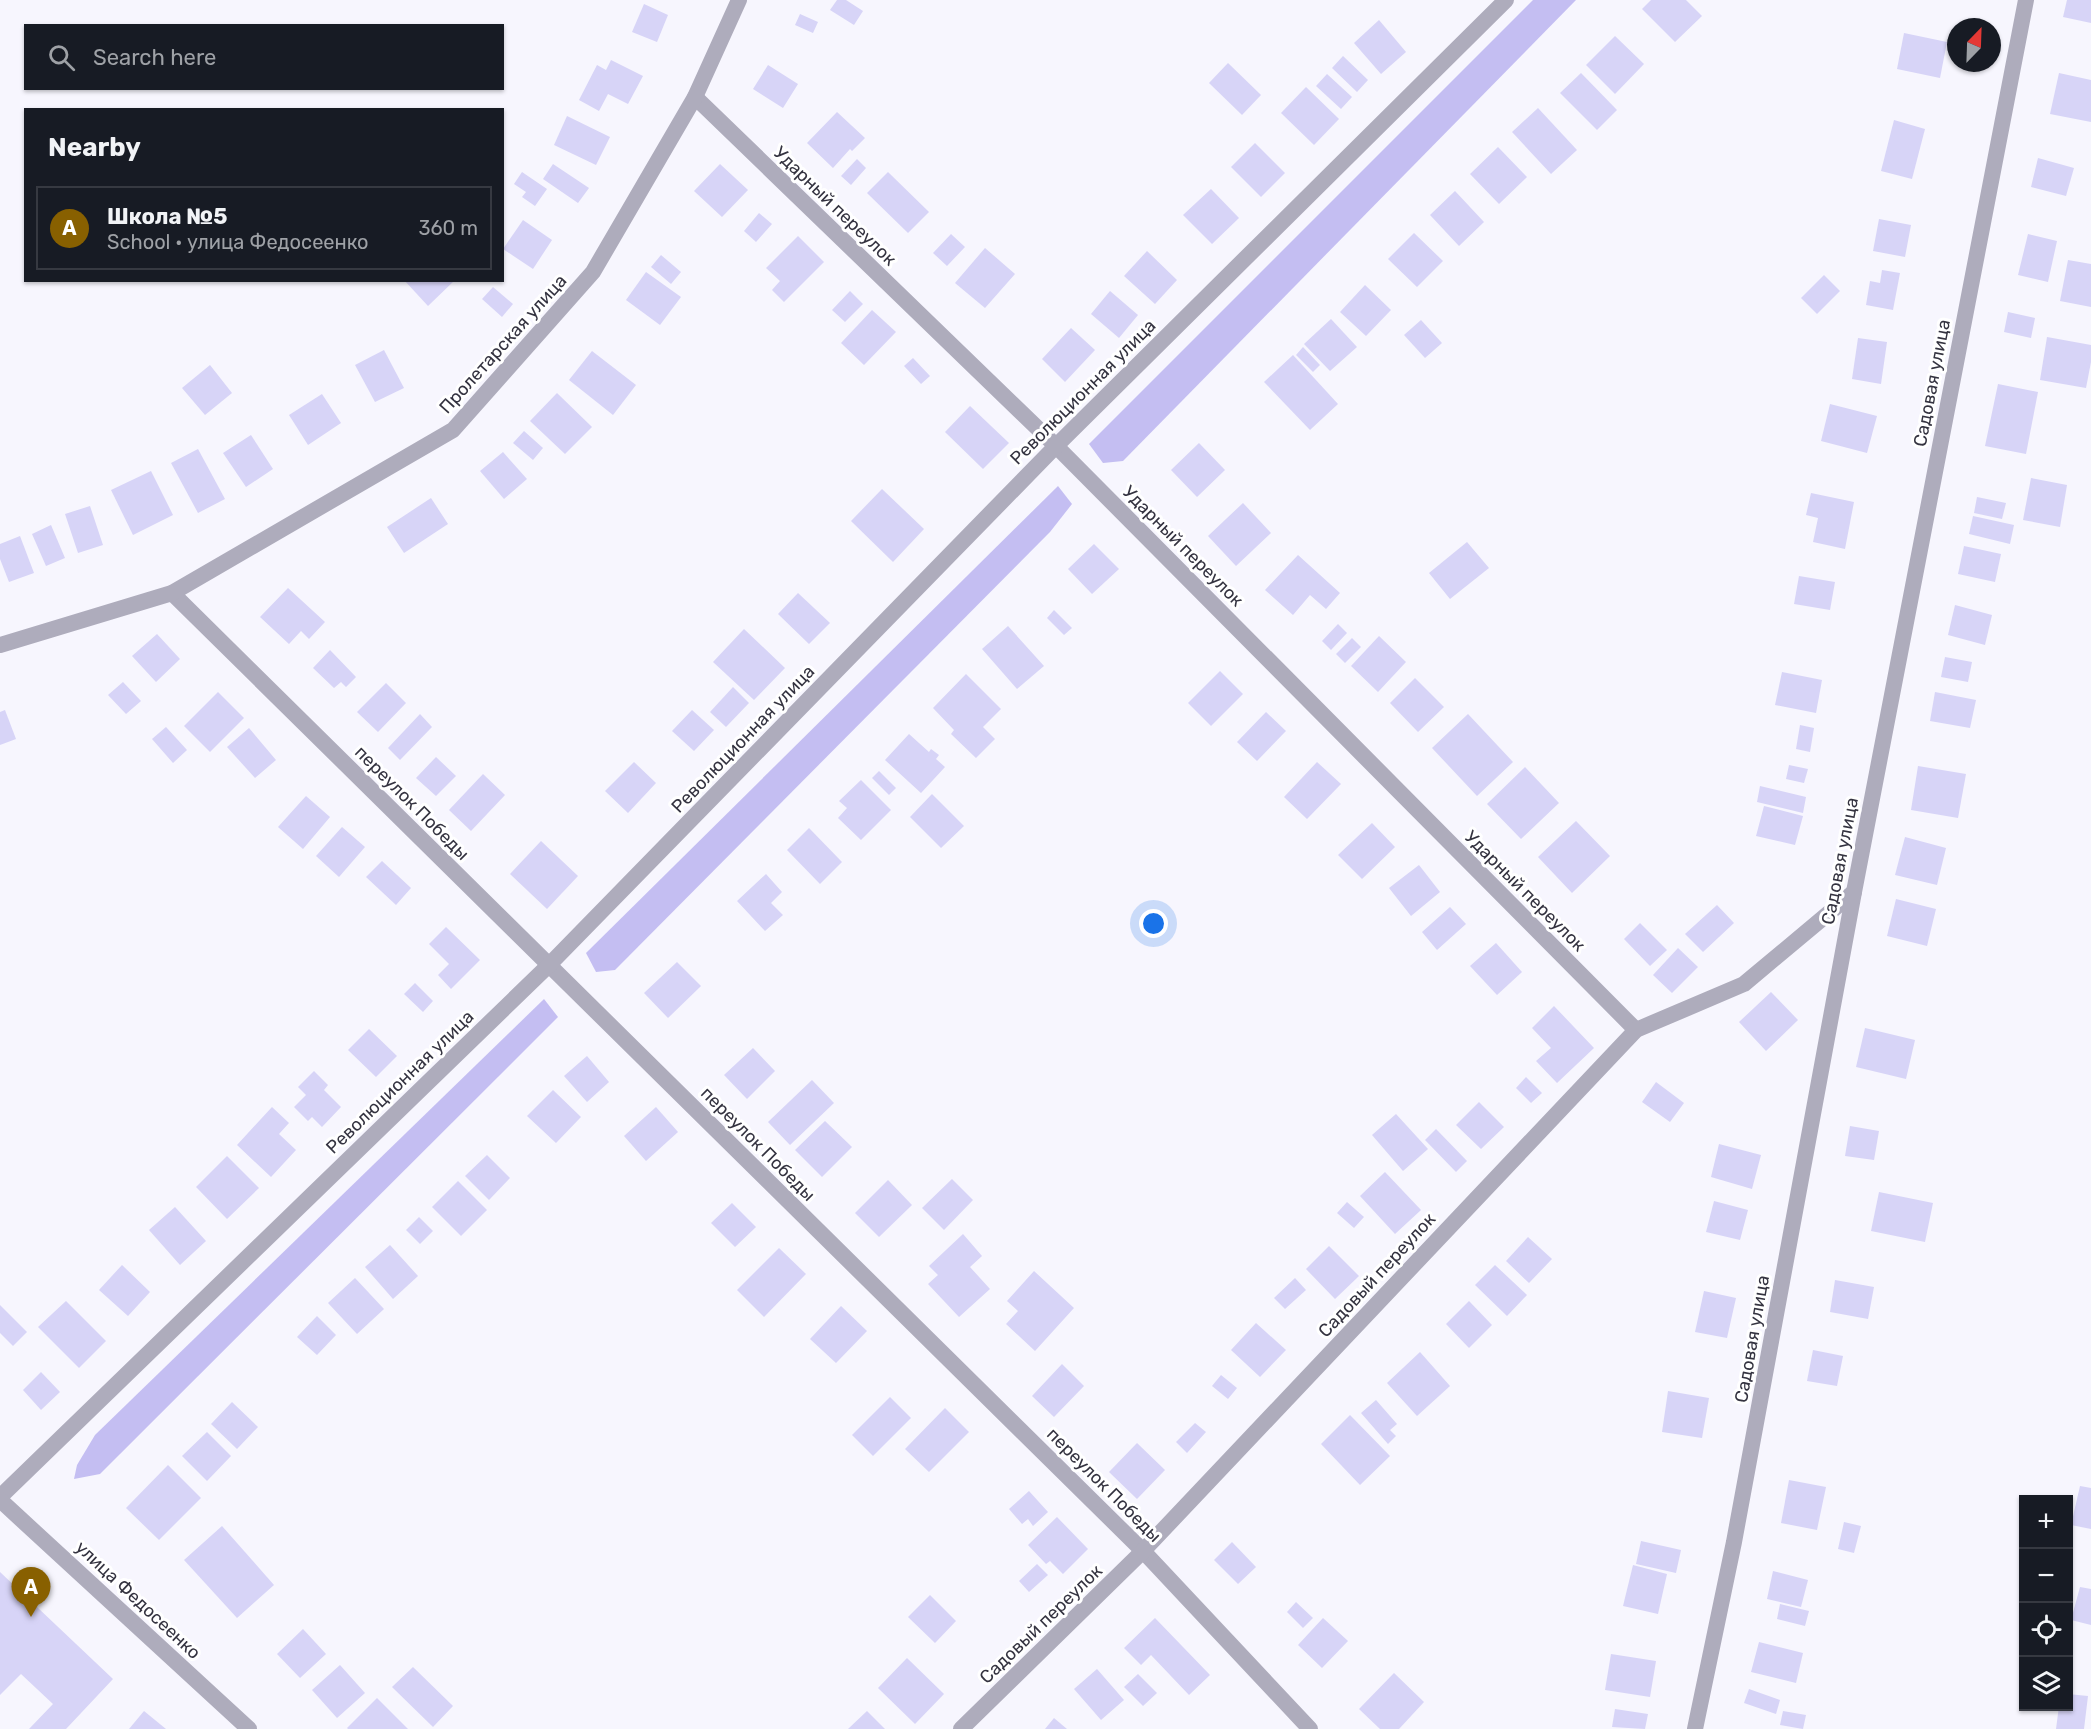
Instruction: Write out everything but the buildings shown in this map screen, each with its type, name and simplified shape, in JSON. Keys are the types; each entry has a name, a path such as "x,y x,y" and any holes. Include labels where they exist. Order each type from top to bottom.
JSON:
{"street":[{"name":"Пролетарская улица","path":"0,645 172,593 453,430 593,273 695,97 739,0"},
{"name":"Революционная улица","path":"0,1499 549,965 1056,446 1506,0"},
{"name":"Садовая улица","path":"1695,1729 1734,1542 1854,892 2026,0"},
{"name":"Ударный переулок","path":"695,97 1056,446 1636,1030"},
{"name":"переулок Победы","path":"172,593 1143,1551 1310,1729"},
{"name":"Садовый переулок","path":"961,1729 1143,1551 1636,1030 1744,984 1854,892"},
{"name":"улица Федосеенко","path":"0,1499 249,1729"}],"shaded area":[{"path":"1533,0 1576,0 1123,461 1103,463 1089,444"},
{"path":"1058,486 1072,504 1050,532 615,970 596,972 586,953"},
{"path":"544,999 558,1017 100,1474 74,1479 77,1465 95,1435"}],"place":[{"name":"Школа №5","path":"31,1617"}]}
